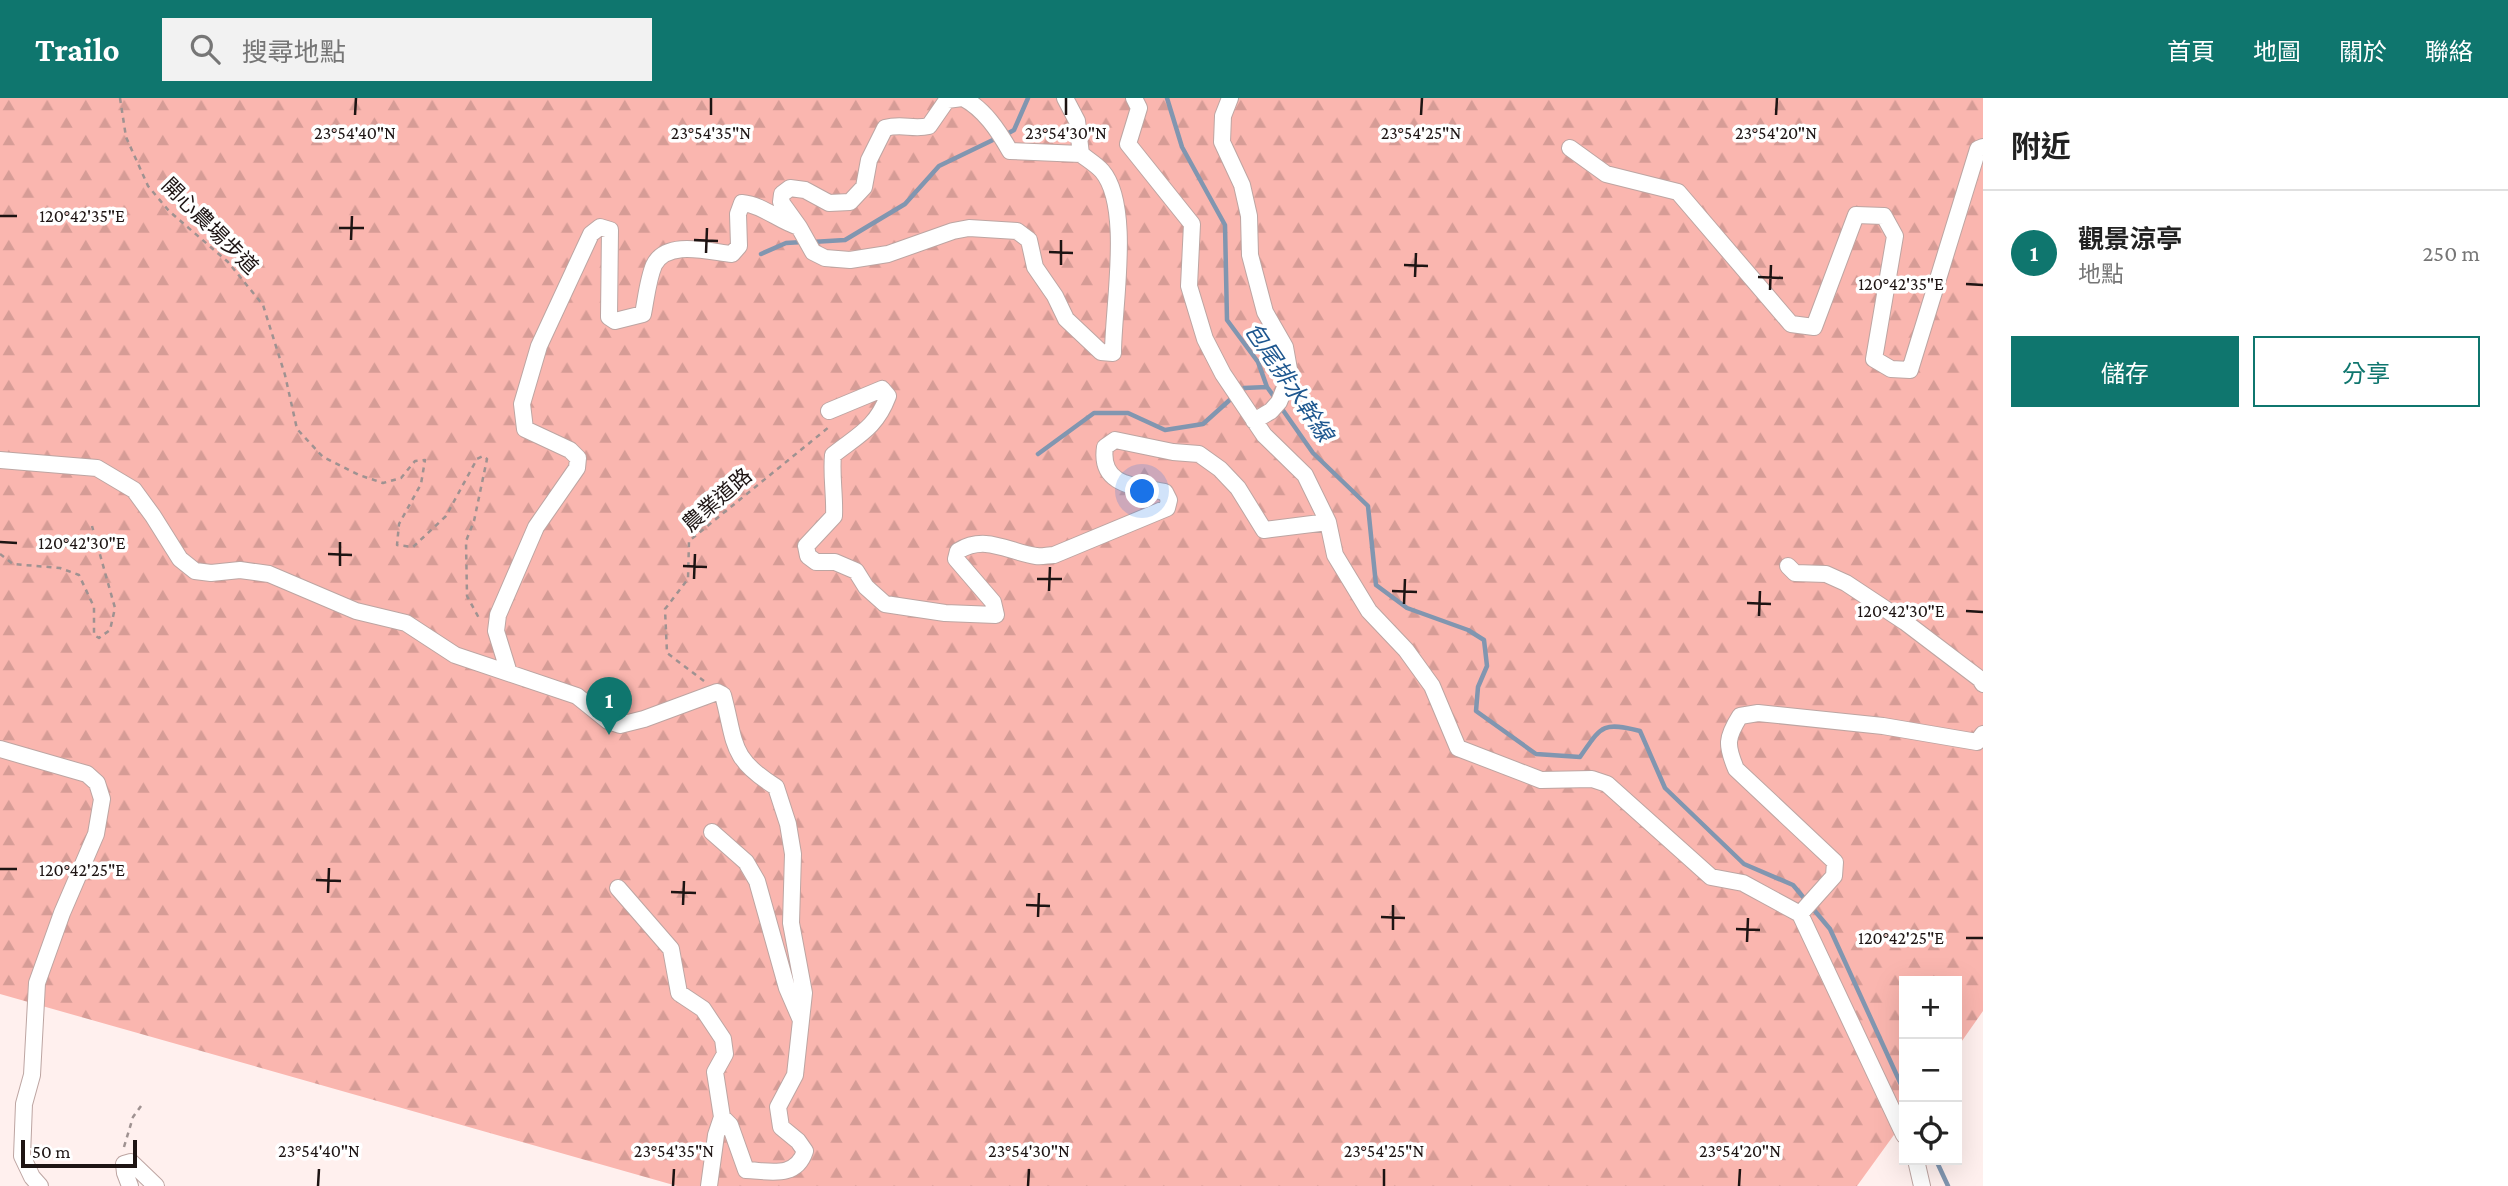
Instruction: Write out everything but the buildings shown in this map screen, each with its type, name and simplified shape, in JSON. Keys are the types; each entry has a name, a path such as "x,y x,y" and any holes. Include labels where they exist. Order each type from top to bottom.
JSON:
{"lane":[{"path":"962,98 976,105 1010,151 1081,154 1102,171 1116,197 1119,256 1113,353 1101,352 1066,320 1055,296 1035,267 1029,240 1017,231 969,228 888,254 850,260 825,258 813,252 781,202 782,194 790,188 805,190 829,203 850,202 864,187 869,160 885,128 899,124 918,129 929,126 947,100 962,98"},
{"path":"1065,98 1077,121 1081,154"},
{"path":"1134,98 1139,108 1128,144 1192,223 1189,286 1205,339 1238,398 1264,435 1305,475 1328,522 1335,555 1368,611 1406,650 1432,686 1458,748 1541,780 1592,779 1607,785 1712,877 1743,883 1800,914 1899,1124"},
{"path":"1230,98 1223,116 1222,142 1242,186 1249,216 1250,255 1265,312 1285,347 1290,374 1275,407 1254,421"},
{"path":"1570,148 1606,174 1678,192 1791,324 1814,327 1856,215 1884,216 1895,236 1874,359 1891,369 1910,370 1978,149 1983,147"},
{"path":"509,673 496,631 498,615 536,527 576,468 578,458 570,450 526,429 523,404 539,346 591,234 600,227 610,230 609,317 615,321 643,314 654,263 666,253 678,248 732,254 739,246 738,214 741,203 754,204 799,227"},
{"path":"829,419 872,391 882,389 888,396 884,407 865,434 833,455 831,476 835,501 834,516 806,546 807,556 816,562 835,562 856,571 866,587 885,604 945,613 996,614 993,602 956,559 958,551 967,545 993,543 1037,556 1054,555 1167,508 1169,500 1165,492 1124,485 1110,472 1103,460 1105,447 1115,440 1173,452 1199,454 1220,469 1238,488 1265,530 1328,522"},
{"path":"0,460 97,468 134,490 180,559 195,570 211,573 240,570 270,574 356,611 406,623 455,655 577,696 608,721 620,725 717,692 723,695 733,744 742,760 758,776 776,787 788,824 793,854 791,923 804,993 795,1074 778,1107 781,1127 798,1141 805,1151 802,1163 790,1170 746,1170 730,1125 722,1117"},
{"path":"1788,566 1795,573 1826,574 1846,583 1905,622 1980,678 1983,684"},
{"path":"1800,914 1834,876 1835,862 1736,769 1727,749 1730,731 1740,716 1758,713 1883,726 1977,742 1983,734"},
{"path":"0,748 87,774 97,783 102,799 96,834 62,912 37,983 32,1075 24,1104 22,1156 32,1177 40,1186"},
{"path":"712,832 746,862 757,881 787,988 801,1021"},
{"path":"618,888 671,949 679,993 703,1009 723,1039 725,1054 715,1072 722,1117 716,1135 709,1186"},
{"path":"130,1186 124,1164 131,1162 156,1186"},
{"path":"1917,1165 1922,1186"}],"path":[{"name":"開心農場步道","path":"120,98 126,137 148,186 178,219 228,262 263,305 285,375 297,429 323,457 359,475 383,483 401,478 415,461 425,460 422,484 399,524 397,545 413,547 446,516 477,459 483,456 487,459 474,521 466,541 467,596 485,627 496,631"},
{"name":"農業道路","path":"717,692 667,653 665,609 688,579 689,541 829,419"},
{"path":"0,554 13,564 60,568 79,575 94,607 94,635 99,638 110,630 115,608 92,526"},
{"path":"124,1164 122,1152 129,1128 141,1106"}],"green space":[{"path":"0,98 1983,98 1983,1011 1962,1041 1962,976 1899,976 1899,1128 1857,1186 677,1186 0,994"}],"waterway":[{"name":"包尾排水幹線","path":"1005,135 1014,130 1028,98"},
{"name":"包尾排水幹線","path":"1167,98 1182,147 1225,225 1227,320 1258,362 1267,387 1275,398"},
{"name":"包尾排水幹線","path":"812,242 845,240 905,204 939,166 997,138"},
{"name":"包尾排水幹線","path":"761,254 786,243 803,242"},
{"path":"1240,392 1244,388 1267,387"},
{"path":"1038,454 1094,413 1128,413 1165,430 1203,424 1233,397"},
{"name":"包尾排水幹線","path":"1280,406 1313,453 1368,506 1376,585 1407,608 1468,630 1484,640 1487,666 1478,687 1476,711 1536,754 1580,757 1603,729 1617,727 1640,731 1665,788 1744,864 1793,885 1830,929 1899,1080"},
{"name":"包尾排水幹線","path":"1938,1165 1948,1186"}],"place":[{"name":"觀景涼亭","path":"609,735"}]}
